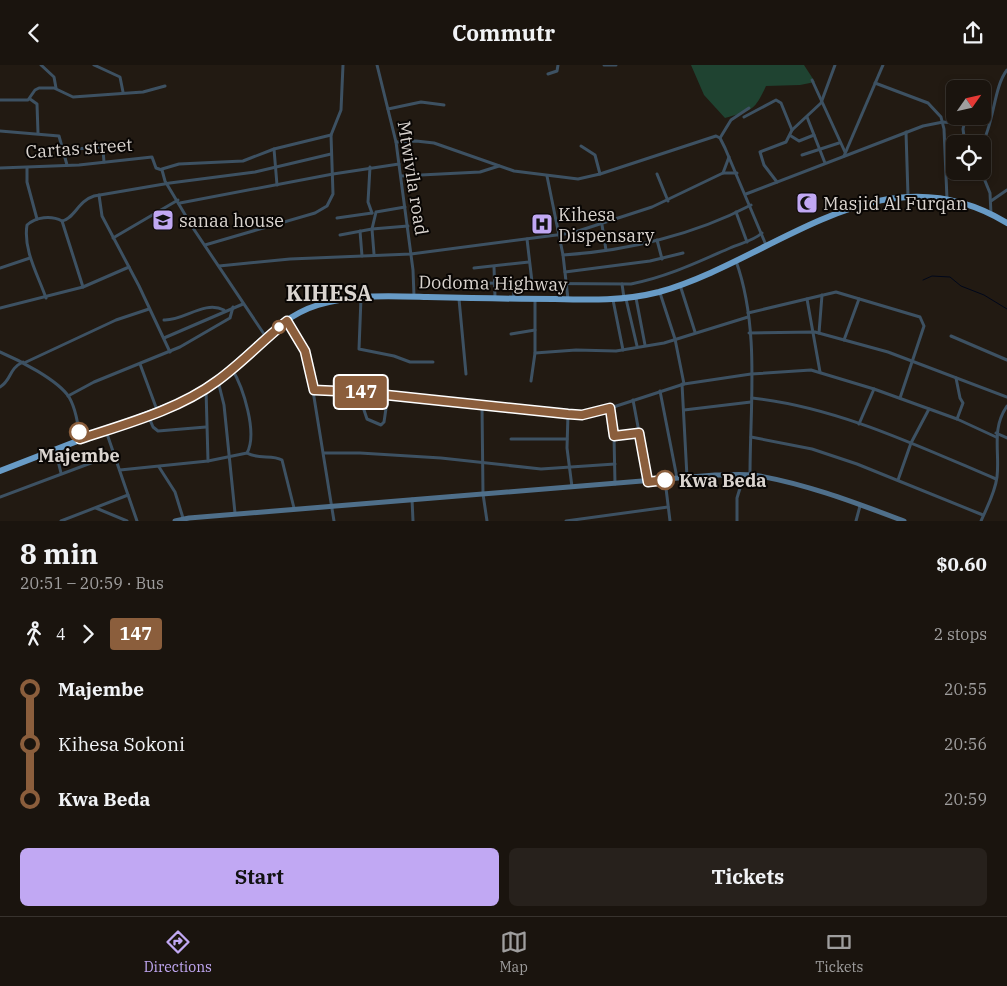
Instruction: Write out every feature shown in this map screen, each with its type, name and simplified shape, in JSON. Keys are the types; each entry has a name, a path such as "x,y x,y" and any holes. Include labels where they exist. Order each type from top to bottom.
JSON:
{"highway":[{"name":"Dodoma Highway","path":"0,471 80,439 148,415 206,389 218,381 287,321 307,308 321,304 361,297 414,296 613,300 636,297 680,284 848,208 880,199 908,196 947,199 968,204 1007,223"}],"street":[{"path":"41,65 54,77 56,88"},
{"path":"94,65 120,77 123,93"},
{"path":"205,245 324,209 329,204 333,194 331,135 341,110 343,65"},
{"name":"Mtwivila road","path":"377,65 396,142 408,226 414,296"},
{"path":"548,74 557,71 558,65"},
{"path":"604,65 616,65"},
{"path":"792,130 821,103 835,65"},
{"path":"844,154 883,65"},
{"path":"985,135 995,108 1002,77 1007,70"},
{"path":"812,80 844,154"},
{"path":"875,83 928,103 943,122 947,199"},
{"path":"0,100 20,101 30,99 37,89 56,88 64,94 73,97 143,91 165,87"},
{"path":"30,99 36,104 38,133"},
{"path":"744,117 776,100 781,103 792,130 791,136 786,142 762,151 759,155 778,182"},
{"path":"388,109 420,102 444,105"},
{"path":"720,138 731,120 749,108"},
{"path":"807,117 825,163"},
{"path":"746,194 844,154 906,132 946,122"},
{"path":"0,131 59,136 67,165"},
{"path":"906,132 908,196"},
{"path":"266,338 167,184 161,169 179,164 243,161 274,149 331,135"},
{"path":"396,142 416,141 434,143 514,171 578,179 600,174 712,135 720,138 751,205 766,246"},
{"path":"791,136 799,141 814,135"},
{"path":"802,155 839,143"},
{"path":"581,146 594,155 600,174"},
{"path":"64,150 100,147 103,150 104,162"},
{"path":"274,149 274,168 277,185"},
{"path":"46,298 30,257 27,227 30,223 38,219 50,217 62,221 68,219 85,200 99,195 274,168 331,155"},
{"name":"Cartas street","path":"0,169 104,162 151,156 156,168 161,169"},
{"path":"723,173 729,157"},
{"path":"113,238 179,202 370,167 399,164"},
{"path":"401,176 480,172 499,166"},
{"path":"370,167 368,202 374,213 372,229 374,254"},
{"path":"26,168 27,182 38,219"},
{"path":"219,265 374,254 411,254 583,231 668,201 723,173 737,173"},
{"path":"657,174 668,201"},
{"path":"547,176 557,235 563,255 568,300"},
{"path":"984,180 991,201 991,214"},
{"path":"991,201 1007,190"},
{"path":"99,195 102,217 129,267 170,352"},
{"path":"563,255 606,251 657,240 751,205"},
{"path":"337,218 405,207"},
{"path":"736,212 746,242"},
{"path":"62,221 83,287"},
{"path":"602,225 606,251"},
{"path":"340,235 372,229 408,226"},
{"path":"360,231 362,256"},
{"path":"471,283 622,284 654,280 746,242 762,233"},
{"path":"527,239 532,282"},
{"path":"657,240 662,259"},
{"path":"565,272 662,259 683,253"},
{"path":"0,268 30,257"},
{"path":"736,260 745,289 748,315 751,374 750,475"},
{"path":"474,267 494,267 529,262"},
{"path":"0,308 46,298 83,287 129,267"},
{"path":"494,267 495,298"},
{"path":"514,283 514,299"},
{"path":"622,284 637,347"},
{"path":"680,284 695,332"},
{"path":"660,291 675,339 683,384 687,477"},
{"path":"535,353 637,347 675,339 748,315 836,292 920,317 923,320 923,329 900,398"},
{"path":"820,333 822,295"},
{"path":"361,297 359,349 394,356 410,362 433,362"},
{"path":"636,297 645,345"},
{"path":"459,298 466,375"},
{"path":"531,381 535,353 535,299"},
{"path":"808,299 815,331 820,372"},
{"path":"844,340 859,299"},
{"path":"613,300 624,349"},
{"path":"164,338 243,304"},
{"path":"164,320 178,319 208,307 224,311"},
{"path":"68,396 94,382 170,352 230,318 233,307"},
{"path":"0,387 6,382 12,369 24,362 116,321 149,309"},
{"path":"287,321 305,351 314,390 334,521"},
{"path":"511,333 535,330"},
{"path":"749,333 815,331 912,361 1007,397"},
{"path":"951,336 1007,360"},
{"path":"0,352 24,362 58,385 68,396 75,415 80,439"},
{"path":"140,364 158,411"},
{"path":"232,369 243,390 246,404 250,433 247,453"},
{"path":"314,390 358,392 582,415 610,408 683,384 751,374 811,370 900,398 957,419 996,437"},
{"path":"956,377 959,396 963,403 957,419"},
{"path":"218,381 224,405 229,458 233,513 231,521"},
{"path":"206,389 208,461"},
{"path":"859,424 874,389"},
{"path":"660,391 677,479"},
{"path":"358,392 367,419 381,425 384,422 388,395"},
{"path":"633,400 648,482"},
{"path":"684,410 751,400 810,410 859,424 911,443 996,479"},
{"path":"482,405 483,494 487,521"},
{"path":"981,521 996,479 996,432 999,420 1007,406"},
{"path":"610,408 614,436 615,484"},
{"path":"898,480 911,443 929,409"},
{"path":"568,414 567,439 572,487"},
{"path":"148,415 153,427 158,431 206,427"},
{"path":"106,430 137,521"},
{"path":"996,432 1007,438"},
{"path":"614,436 639,433"},
{"path":"751,437 812,449 898,480 983,515"},
{"path":"511,439 567,439"},
{"path":"55,449 61,473"},
{"path":"120,470 208,461 247,453 260,458 277,457 282,460 294,508"},
{"path":"324,453 367,453 483,462 541,469 615,464"},
{"path":"0,497 115,454"},
{"path":"158,467 172,487 183,518"},
{"path":"737,521 737,498 744,475"},
{"path":"175,521 183,518 294,508 648,482 687,477 744,475 809,489 904,521"},
{"path":"665,480 670,521"},
{"path":"61,521 128,495"},
{"path":"412,499 413,521"},
{"path":"856,521 860,506"},
{"path":"566,521 668,507"},
{"path":"95,508 127,521"}],"green space":[{"path":"691,65 804,65 815,82 800,85 766,86 751,109 725,118 704,95"}],"waterway":[{"path":"923,280 932,276 950,277 961,286 984,295 1007,309"}],"bus line":[{"name":"147","path":"79,432 80,439 192,397 218,381 287,321 305,351 314,390 358,392 582,415 610,408 614,436 639,433 648,482 665,480"}],"place":[{"name":"Masjid Al Furqan","path":"807,203"},
{"name":"sanaa house","path":"163,220"},
{"name":"Kihesa Dispensary","path":"542,224"},
{"name":"Majembe","path":"79,432"},
{"name":"Kwa Beda","path":"665,480"}],"district":[{"name":"KIHESA","path":"329,292"}]}
